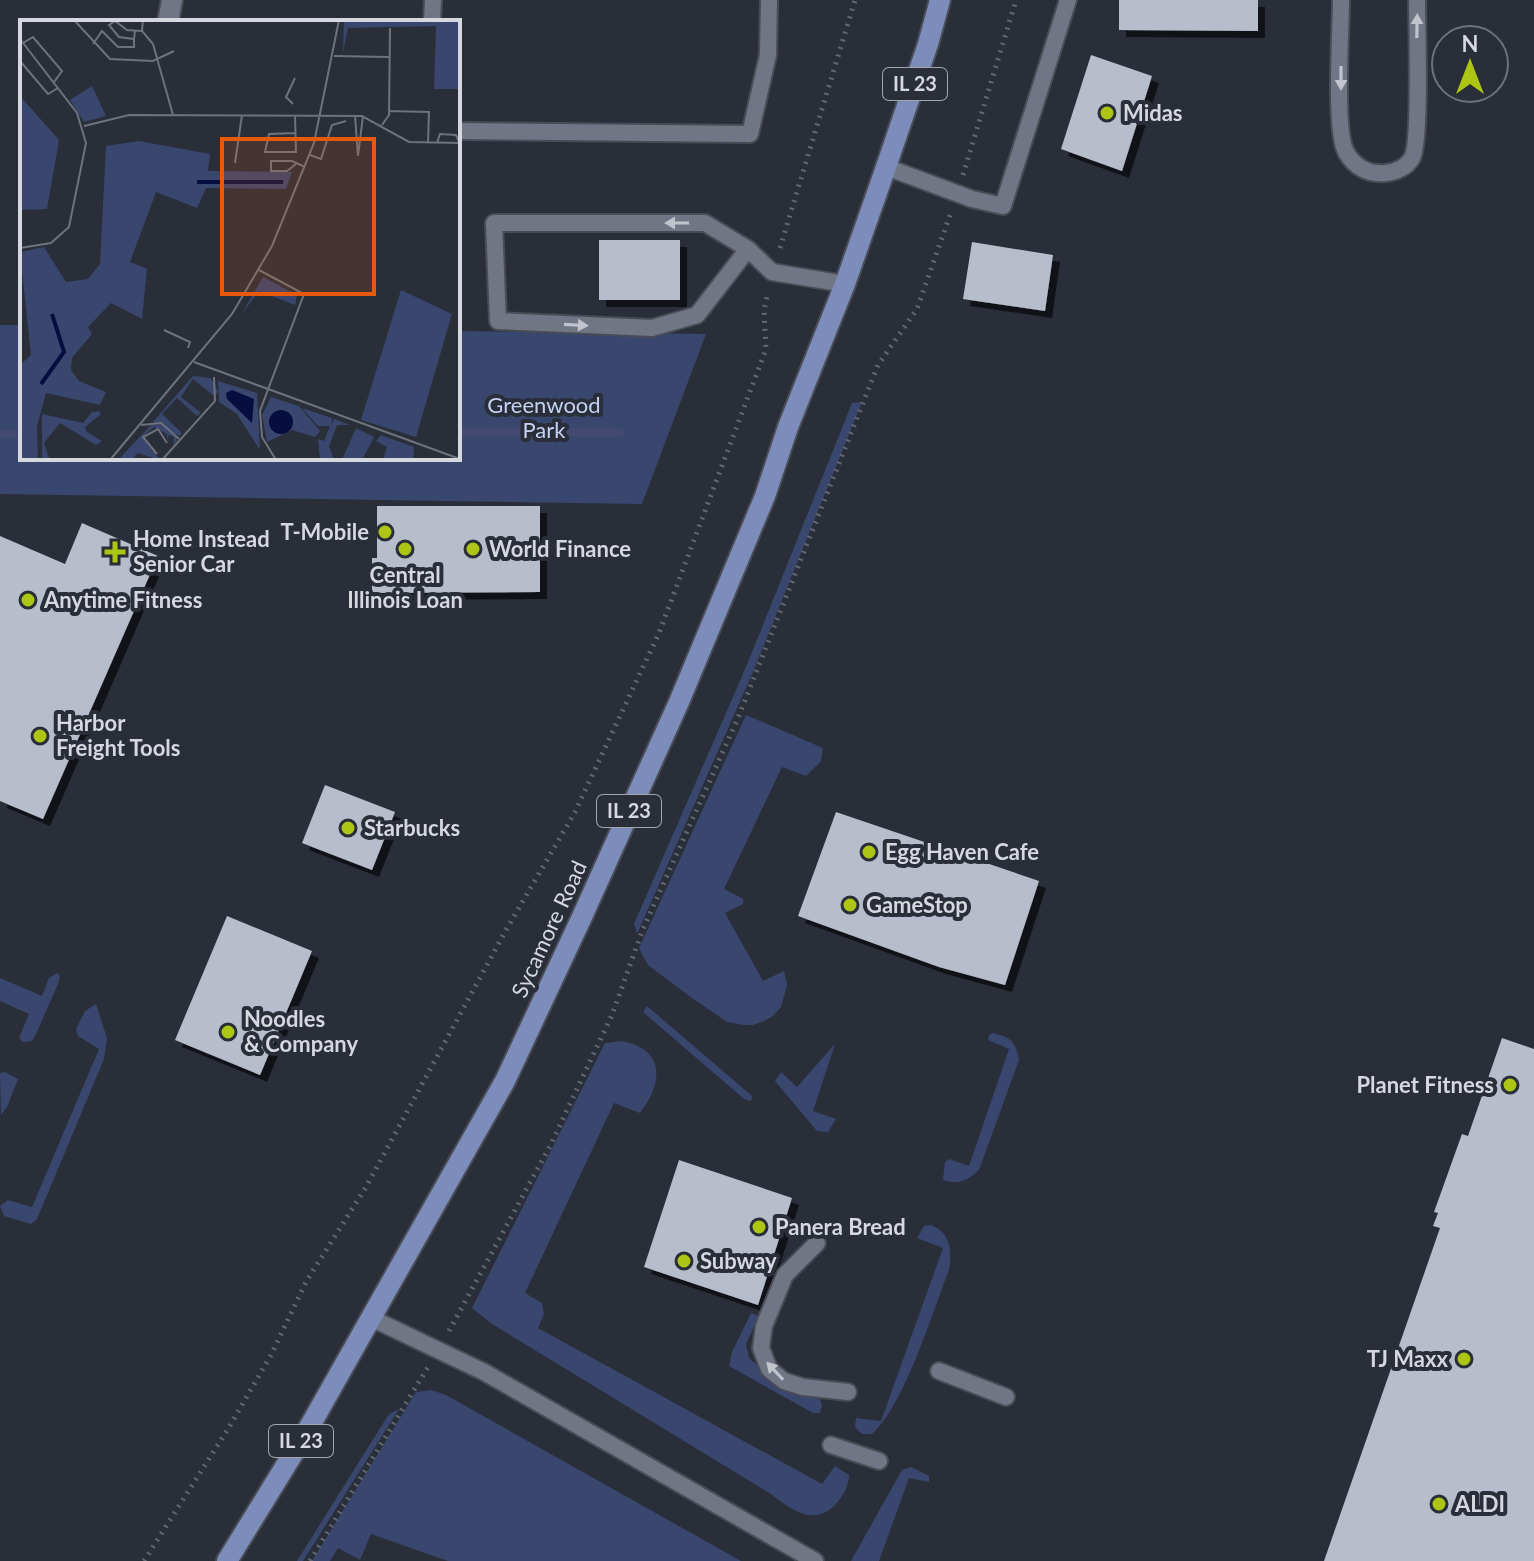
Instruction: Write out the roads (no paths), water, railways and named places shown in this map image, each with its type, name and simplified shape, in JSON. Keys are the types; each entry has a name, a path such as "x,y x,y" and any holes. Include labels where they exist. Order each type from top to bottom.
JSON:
{"main road":[{"name":"IL 23","path":"845,284 928,44 940,0"},
{"name":"Sycamore Road","path":"227,1561 307,1431 505,1081 679,702 765,496 788,427 845,284"}],"street":[{"path":"168,20 172,0"}],"lane":[{"path":"432,20 433,0"},
{"path":"460,131 750,134 768,55 769,0"},
{"path":"886,167 1003,206 1068,0"},
{"path":"1341,0 1341,141 1353,162 1362,169 1376,173 1390,173 1405,167 1413,157 1417,0"},
{"path":"748,249 697,315 652,328 498,321 494,223 705,223 748,249 772,272 845,284"},
{"path":"817,1243 785,1275 764,1326 761,1348 769,1369 784,1381 803,1387 848,1392"},
{"path":"371,1318 484,1372 815,1561"},
{"path":"939,1371 1006,1397"},
{"path":"831,1445 879,1461"}],"waterway":[{"path":"460,432 620,433"},
{"path":"0,434 20,434"}],"place":[{"name":"Midas","path":"1107,113"},
{"name":"T-Mobile","path":"385,532"},
{"name":"Central Illinois Loan","path":"405,549"},
{"name":"World Finance","path":"473,549"},
{"name":"Home Instead Senior Car","path":"115,552"},
{"name":"Anytime Fitness","path":"28,600"},
{"name":"Harbor Freight Tools","path":"40,736"},
{"name":"Starbucks","path":"348,828"},
{"name":"Egg Haven Cafe","path":"869,852"},
{"name":"GameStop","path":"850,905"},
{"name":"Noodles & Company","path":"228,1032"},
{"name":"Planet Fitness","path":"1510,1085"},
{"name":"Panera Bread","path":"759,1227"},
{"name":"Subway","path":"684,1261"},
{"name":"TJ Maxx","path":"1464,1359"},
{"name":"ALDI","path":"1439,1504"}],"park label":[{"name":"Greenwood Park","path":"544,418"}]}
